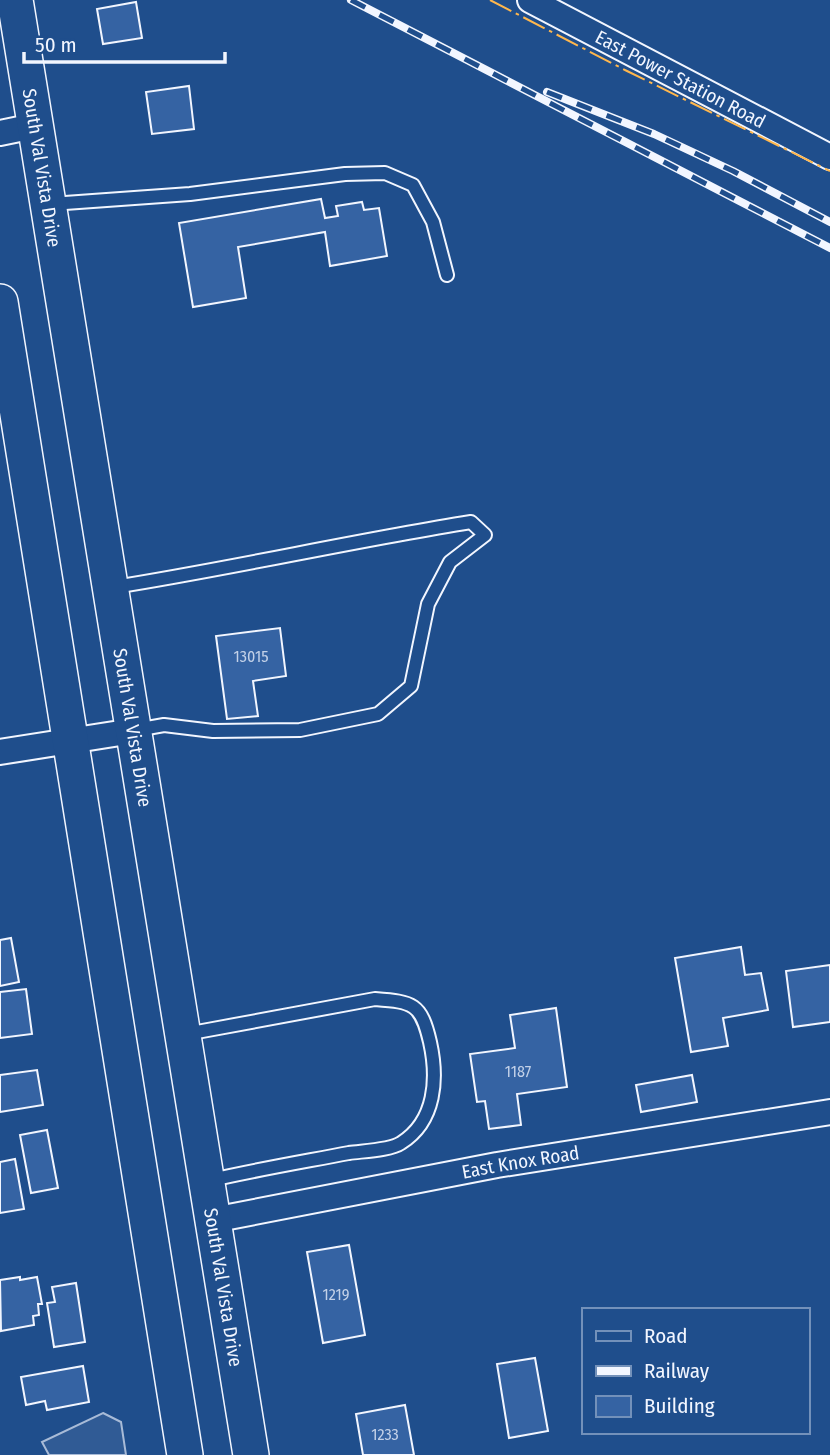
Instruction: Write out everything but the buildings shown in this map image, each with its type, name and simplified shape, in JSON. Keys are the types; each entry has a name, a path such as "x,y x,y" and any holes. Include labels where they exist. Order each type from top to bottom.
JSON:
{"main road":[{"name":"South Val Vista Drive","path":"15,0 251,1455"},
{"path":"0,302 185,1455"}],"street":[{"name":"East Power Station Road","path":"530,0 830,157"},
{"path":"0,133 34,126"},
{"path":"0,752 133,731"},
{"name":"East Knox Road","path":"213,1220 497,1166 830,1111"}],"lane":[{"path":"47,205 190,194 345,174 385,173 413,185 433,222 447,275"},
{"path":"110,588 471,522 485,535 450,562 428,604 411,686 378,714 300,730 214,731 164,725 133,731"},
{"path":"182,1034 375,999 407,1002 425,1019 434,1060 432,1103 418,1129 399,1144 207,1181"}],"shaded area":[{"path":"103,1413 121,1422 126,1455 49,1455 42,1442"}],"railway":[{"path":"351,0 830,248"},
{"path":"547,92 654,134 733,171 830,222"}],"power":[{"path":"490,0 830,171"}]}
